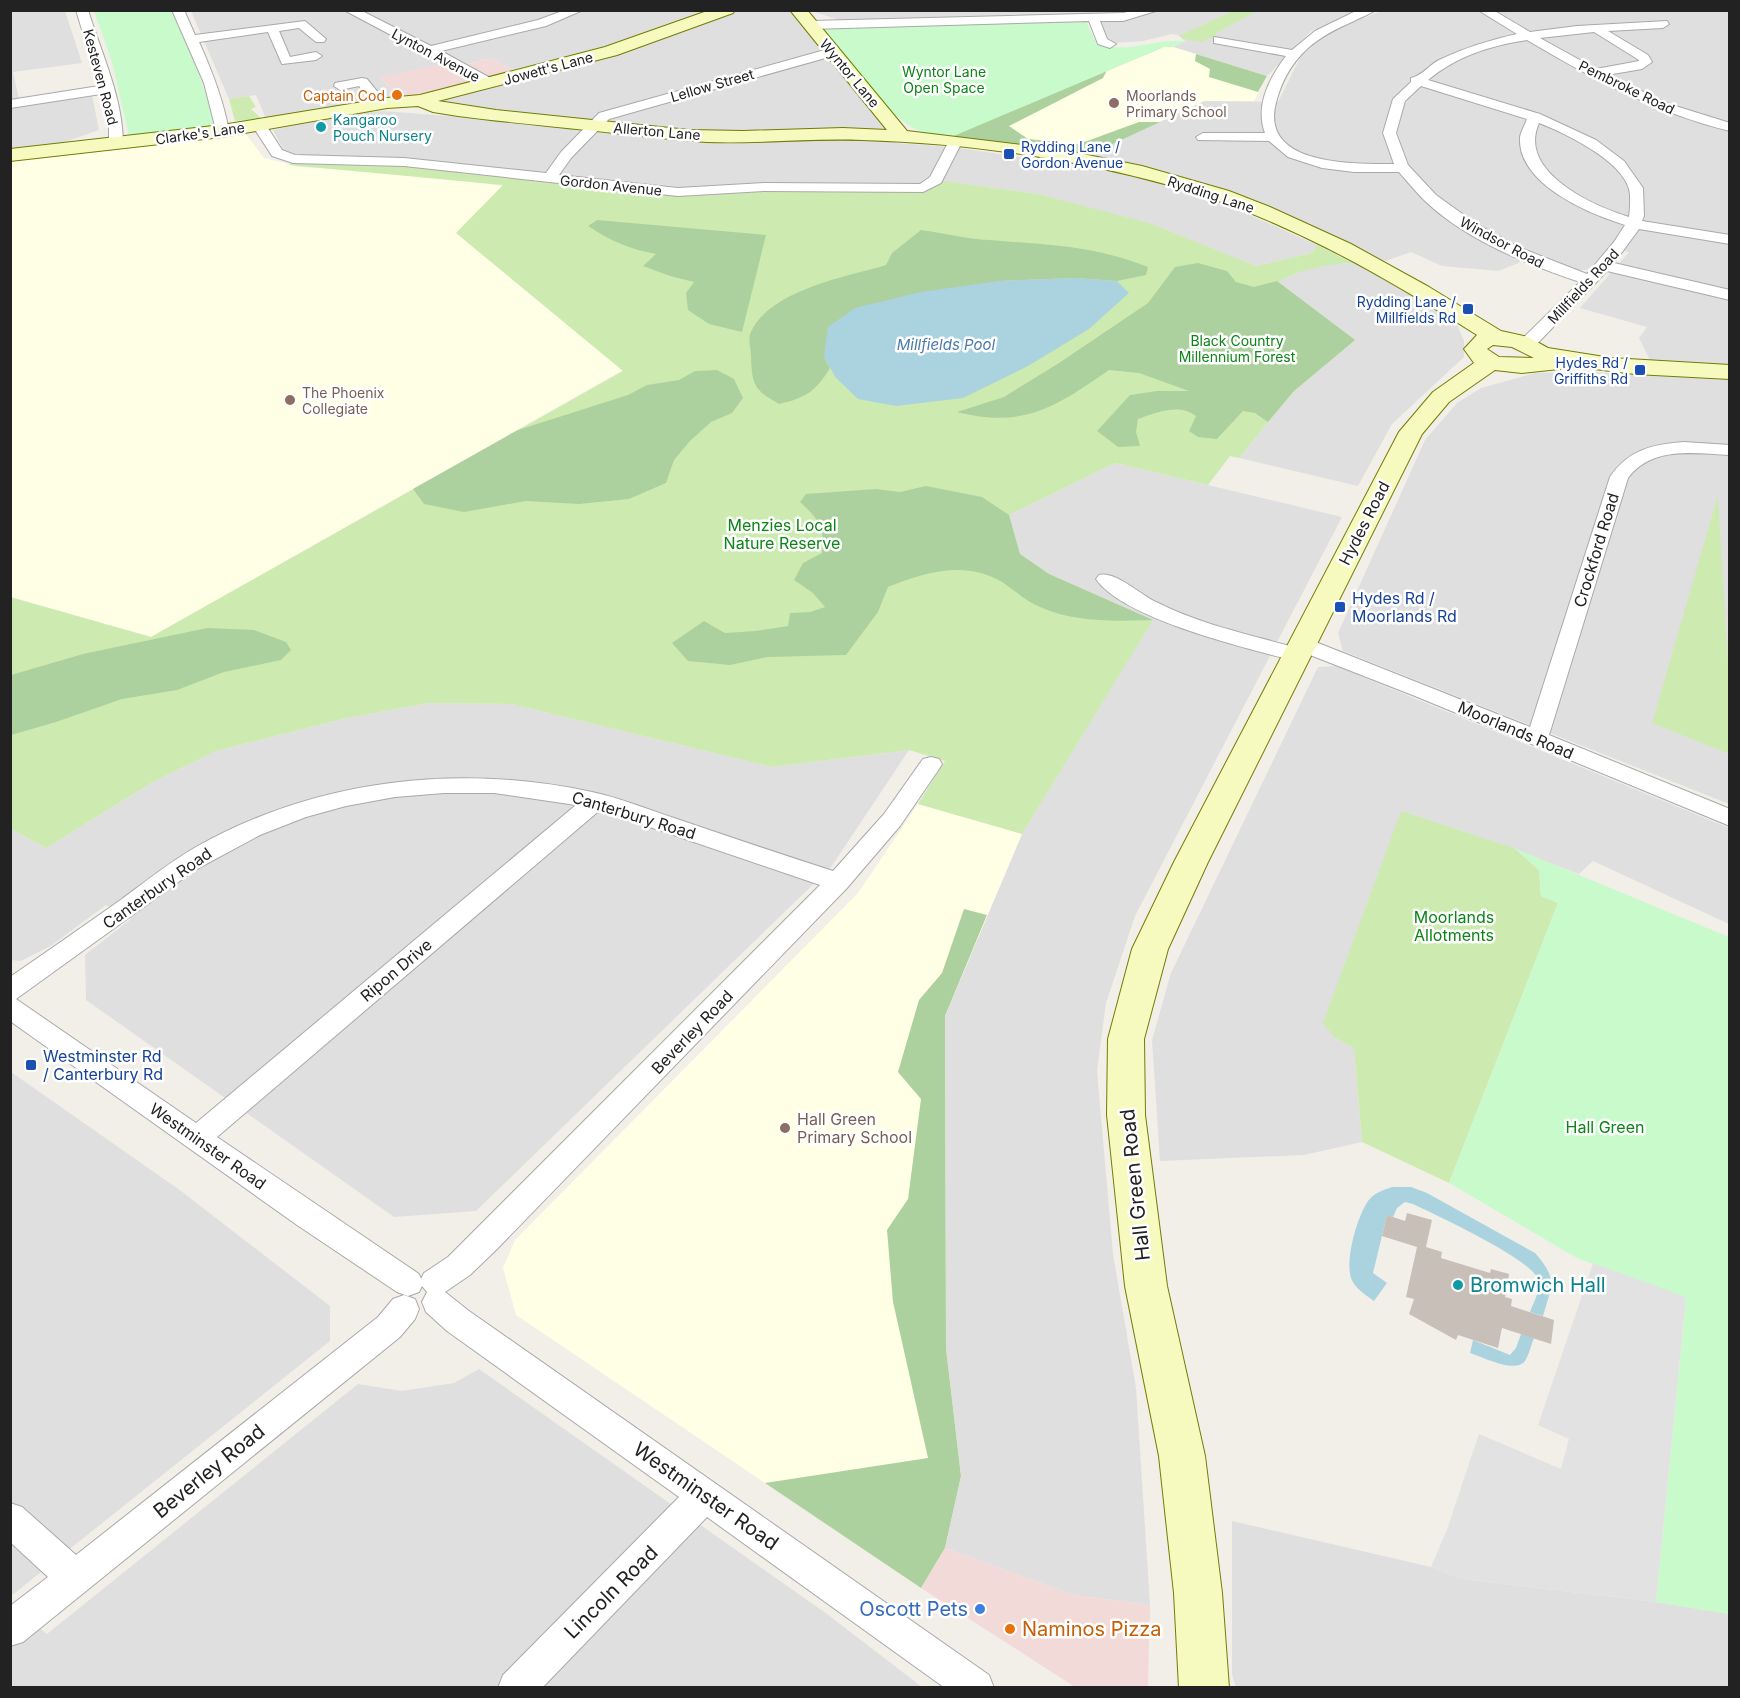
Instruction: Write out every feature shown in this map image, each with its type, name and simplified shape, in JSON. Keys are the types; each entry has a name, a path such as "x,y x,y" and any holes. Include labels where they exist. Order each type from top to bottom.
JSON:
{"street":[{"name":"Kesteven Road","path":"82,10 116,120 116,144"},
{"path":"178,10 217,97 222,131"},
{"name":"Lynton Avenue","path":"350,10 489,83"},
{"path":"430,51 542,23 577,10"},
{"name":"Jowett's Lane","path":"384,104 420,100 611,51 727,10"},
{"name":"Wyntor Lane","path":"798,10 898,132 897,137"},
{"path":"810,25 911,16 1015,14 1093,18 1135,16 1153,10"},
{"path":"1369,10 1323,31 1294,54 1281,69 1273,85 1267,112 1273,137 1292,153 1319,162 1355,167 1400,168"},
{"name":"Pembroke Road","path":"1484,10 1596,73 1666,109 1730,127"},
{"path":"1093,18 1102,41 1110,44"},
{"path":"191,39 301,24 320,39"},
{"name":"Windsor Road","path":"1589,279 1565,273 1526,257 1471,228 1429,195 1400,168 1391,148 1390,121 1401,97 1416,81 1436,66 1462,54 1529,36 1663,24"},
{"path":"272,28 286,61 316,56"},
{"path":"1596,73 1642,65 1646,62 1644,58 1598,30"},
{"path":"1218,40 1294,54"},
{"name":"Lellow Street","path":"549,178 566,155 604,116 832,52"},
{"name":"Millfields Road","path":"1416,81 1535,117 1586,140 1608,154 1624,169 1638,192 1640,207 1635,224 1623,243 1589,279 1533,353"},
{"path":"340,86 362,82 384,104"},
{"path":"10,104 108,89"},
{"name":"Allerton Lane","path":"420,100 439,108 703,136 861,134 897,137"},
{"name":"Clarke's Lane","path":"10,155 222,131 384,104"},
{"path":"1535,117 1528,126 1525,140 1528,154 1539,170 1555,185 1578,200 1608,215 1635,224 1730,240"},
{"name":"Gordon Avenue","path":"259,125 277,153 293,159 404,162 678,192 764,187 923,188 936,180 955,142"},
{"name":"Rydding Lane","path":"897,137 955,142 1087,160 1149,174 1216,193 1276,216 1436,298 1494,350"},
{"path":"1203,137 1273,137"},
{"path":"1603,265 1730,294"},
{"path":"1494,350 1513,366 1533,353 1578,360 1730,372"},
{"name":"Hydes Road","path":"1270,710 1411,432 1441,397 1494,350"},
{"name":"Crockford Road","path":"1537,739 1619,477 1625,467 1644,454 1660,450 1692,448 1730,450"},
{"name":"Moorlands Road","path":"1106,579 1121,592 1153,611 1299,650 1537,739 1730,818"},
{"name":"Hall Green Road","path":"1204,1688 1198,1593 1182,1456 1146,1286 1126,1114 1126,1039 1150,949 1191,862 1270,710"},
{"name":"Beverley Road","path":"10,1629 348,1360 389,1326 421,1294 459,1266 838,882 892,820 932,764"},
{"name":"Canterbury Road","path":"10,991 205,853 256,826 298,810 390,789 425,785 536,790 595,801 838,882"},
{"name":"Ripon Drive","path":"197,1138 595,801"},
{"name":"Westminster Road","path":"10,1007 421,1294 976,1688"},
{"name":"Lincoln Road","path":"516,1688 705,1495"},
{"path":"10,1519 75,1578"}],"shaded area":[{"path":"11,11 65,11 82,63 13,72 19,99 11,100"},
{"path":"191,11 712,11 610,47 519,73 491,58 468,64 380,78 401,99 266,119 256,95 229,99"},
{"path":"738,11 790,11 896,143 953,147 1074,165 1155,181 1214,199 1317,245 1312,253 1256,266 1038,194 940,181 919,186 690,188 384,157 305,156 284,151 273,130 351,114 383,111 474,118 484,112 440,104 440,101 619,54"},
{"path":"812,11 1357,11 1311,31 1267,76 1173,47 1185,41 1178,35 1114,43 1105,40 1096,15 839,20"},
{"path":"1382,11 1729,11 1729,365 1650,360 1639,338 1647,327 1580,308 1629,252 1609,249 1587,270 1572,270 1461,226 1521,262 1498,271 1442,266 1411,252 1380,263 1285,213 1228,191 1181,176 1085,157 1204,101 1278,102 1301,56 1318,41 1344,25"},
{"name":"Moorlands Primary School","path":"1164,47 1173,47 1267,76 1254,101 1204,101 1085,157 949,138"},
{"path":"491,58 519,73 401,99 379,77 461,60 469,64"},
{"path":"92,95 99,130 62,143 11,148 11,108"},
{"name":"The Phoenix Collegiate","path":"245,133 264,158 300,167 406,174 504,186 456,233 623,370 151,637 11,597 10,161"},
{"path":"1353,263 1456,322 1464,341 1464,357 1392,424 1358,486 1239,458 1294,391 1354,340 1277,281 1304,270 1330,264"},
{"path":"1594,372 1729,380 1729,804 1343,651 1338,633 1425,440 1457,403 1481,388 1535,373"},
{"path":"1115,463 1342,517 1135,916 1106,1003 1097,1071 1113,1254 1136,1388 1150,1605 1074,1595 945,1548 961,1476 946,1348 945,1016 1022,834 1152,620 1049,574 1020,554 1009,515"},
{"path":"1336,666 1729,828 1729,924 1593,861 1579,874 1454,828 1335,1038 1354,1048 1362,1142 1304,1155 1160,1161 1152,1040 1171,973 1318,667"},
{"path":"429,703 511,704 772,767 909,750 831,867 476,1211 394,1217 86,1000 85,955 131,919 106,905 52,945 21,961 11,960 11,829 46,848 153,782 216,751 347,718"},
{"name":"Hall Green Primary School","path":"918,804 1022,834 945,1016 946,1348 961,1476 945,1548 921,1588 516,1315 503,1268 515,1240 858,893"},
{"path":"11,1072 181,1191 330,1306 330,1341 11,1596"},
{"path":"1593,1263 1686,1297 1656,1602 1461,1579 1431,1567 1448,1527 1479,1434 1561,1469 1569,1439 1538,1425"},
{"path":"479,1369 827,1614 922,1687 11,1687 10,1605 47,1634 358,1384 402,1391 454,1383"},
{"path":"1232,1521 1431,1567 1461,1579 1656,1602 1729,1614 1729,1687 1236,1688 1232,1674"},
{"path":"945,1548 1074,1595 1150,1605 1148,1688 1075,1687 921,1588"}],"green space":[{"path":"94,11 171,11 196,68 214,127 129,136 112,62"},
{"path":"1233,11 1257,11 1216,33 1217,37 1208,38 1204,42 1179,36"},
{"name":"Wyntor Lane Open Space","path":"1086,21 1096,43 1107,46 1129,47 1186,41 1173,47 1164,47 949,138 922,132 908,125 895,114 868,86 822,29 826,26"},
{"path":"1164,47 1107,70 1103,78 1009,126 1028,139 1079,144 1139,122 1160,122 1085,157 949,138 947,124"},
{"path":"1196,54 1267,76 1258,92 1209,77 1210,69 1195,61"},
{"path":"249,96 256,107 251,109 262,119 235,121 229,99"},
{"name":"Menzies Local Nature Reserve","path":"297,159 380,160 678,192 911,189 936,180 1038,194 1149,223 1256,266 1312,253 1317,245 1353,263 1314,268 1278,282 1355,340 1294,391 1239,458 1230,456 1208,485 1115,463 1009,515 1020,554 1049,574 1153,620 1022,834 918,804 945,761 909,750 772,767 511,704 429,703 347,718 216,751 153,782 46,848 11,829 10,597 151,637 623,371 456,233 503,185 289,165"},
{"path":"597,220 766,235 742,332 709,324 688,310 686,293 694,282 643,266 656,254 620,244 588,226"},
{"path":"921,230 972,238 1088,250 1148,267 1146,275 1117,281 1076,278 999,281 824,357 830,368 815,388 803,396 779,404 764,395 756,386 752,374 749,339 759,319 773,306 790,296 830,281 886,265 892,253"},
{"name":"Black Country Millennium Forest","path":"1198,263 1227,271 1236,282 1254,287 1277,281 1355,340 1294,391 1268,422 1255,413 1243,411 1217,439 1198,437 1189,431 1196,416 1190,412 1175,409 1138,419 1136,432 1140,446 1118,447 1097,431 1130,395 1157,391 1189,391 1139,373 1109,370 1055,404 1020,416 980,417 957,412 1004,397 1059,363 1148,303 1175,267"},
{"path":"717,370 734,379 743,398 732,413 711,422 690,441 674,460 666,483 629,499 579,504 526,501 464,512 424,504 413,489 518,430 628,395 647,385 679,380 695,371"},
{"path":"926,486 982,497 1009,515 1020,554 1049,574 1153,620 1095,620 1067,616 1035,605 988,575 959,570 931,573 888,587 878,612 846,655 768,657 730,665 688,661 672,643 704,621 725,633 756,631 788,626 790,613 810,612 825,607 813,593 794,580 803,563 822,553 819,524 800,502 806,494 876,489 900,492"},
{"path":"1718,495 1729,679 1729,754 1652,723"},
{"path":"207,628 254,630 286,642 291,650 281,660 224,672 177,690 122,699 11,735 11,675 83,654"},
{"name":"Moorlands Allotments","path":"1401,811 1514,848 1539,870 1541,896 1558,903 1449,1183 1362,1142 1354,1048 1335,1038 1323,1023"},
{"name":"Hall Green","path":"1514,848 1729,937 1729,1614 1656,1602 1686,1298 1577,1258 1449,1183 1558,903 1541,896 1539,870"},
{"path":"964,909 987,915 945,1016 946,1348 961,1476 945,1548 921,1588 765,1483 928,1458 893,1302 887,1230 908,1199 921,1099 898,1072 919,1000 942,973"}],"water":[{"name":"Millfields Pool","path":"1076,278 1117,281 1129,293 1089,329 1028,366 963,398 896,406 858,399 836,378 824,357 828,327 855,308 921,292 999,281"},
{"path":"1392,1187 1411,1187 1427,1193 1535,1253 1547,1269 1551,1283 1543,1316 1530,1312 1539,1284 1533,1272 1503,1250 1405,1202 1397,1208 1393,1217 1387,1215 1373,1273 1387,1283 1374,1301 1361,1291 1353,1282 1350,1270 1351,1250 1356,1228 1370,1198"},
{"path":"1521,1334 1534,1338 1525,1361 1520,1365 1490,1361 1470,1353 1473,1340 1510,1355 1516,1348"}],"building":[{"name":"Bromwich Hall","path":"1407,1213 1432,1220 1426,1247 1442,1252 1441,1258 1490,1273 1491,1269 1509,1274 1505,1297 1512,1299 1511,1306 1554,1320 1551,1344 1502,1328 1498,1348 1458,1335 1456,1340 1409,1314 1414,1299 1406,1297 1417,1247 1382,1236 1387,1215 1405,1221"}],"place":[{"name":"Captain Cod","path":"397,95"},
{"name":"Moorlands Primary School","path":"1114,103"},
{"name":"Kangaroo Pouch Nursery","path":"321,127"},
{"name":"Rydding Lane / Gordon Avenue","path":"1009,154"},
{"name":"Rydding Lane / Millfields Rd","path":"1468,309"},
{"name":"Hydes Rd / Griffiths Rd","path":"1640,370"},
{"name":"The Phoenix Collegiate","path":"290,400"},
{"name":"Hydes Rd / Moorlands Rd","path":"1340,607"},
{"name":"Westminster Rd / Canterbury Rd","path":"31,1065"},
{"name":"Hall Green Primary School","path":"785,1128"},
{"name":"Bromwich Hall","path":"1458,1285"},
{"name":"Oscott Pets","path":"980,1609"},
{"name":"Naminos Pizza","path":"1010,1629"}]}
